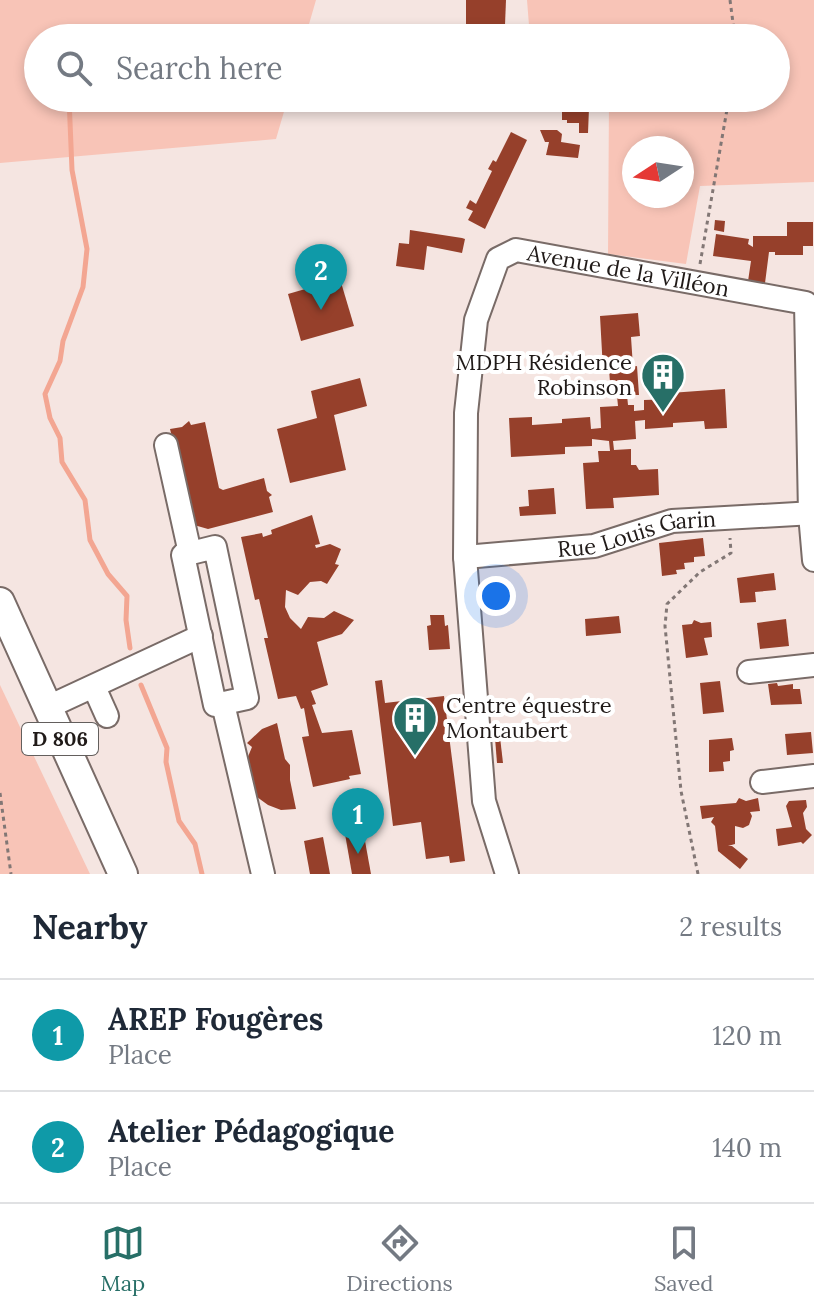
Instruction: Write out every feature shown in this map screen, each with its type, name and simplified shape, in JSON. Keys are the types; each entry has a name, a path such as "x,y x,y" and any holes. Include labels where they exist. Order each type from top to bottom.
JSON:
{"main road":[{"name":"D 806","path":"0,602 123,874"}],"street":[{"name":"Avenue de la Villéon","path":"507,874 484,801 465,557 466,413 476,320 498,259 516,250 806,303 814,560"},
{"path":"166,445 190,553"},
{"name":"Rue Louis Garin","path":"465,557 594,546 672,521 812,514"},
{"path":"215,547 247,698 215,705 183,555 190,553 215,547"},
{"path":"46,708 201,636"},
{"path":"749,672 814,665"},
{"path":"94,687 107,716"},
{"path":"223,704 263,874"},
{"path":"762,782 814,776"}],"path":[{"path":"730,0 733,24"},
{"path":"697,283 727,112"},
{"path":"698,874 681,791 665,626 667,604 700,572 731,553 729,518"},
{"path":"0,793 11,874"}],"shaded area":[{"path":"0,0 316,0 309,24 24,24 24,112 284,112 276,139 0,163"},
{"path":"527,0 814,0 814,182 700,186 686,264 608,254 609,112 790,112 790,24 529,24"},
{"path":"0,685 90,874 0,874"}],"building":[{"path":"466,0 506,0 505,24 466,24"},
{"path":"562,112 589,112 588,133 579,133 579,123 562,120"},
{"path":"540,130 557,130 562,134 561,142 580,145 578,158 546,155 549,142 545,142"},
{"path":"511,132 527,140 485,229 468,220 473,211 466,208 470,200 476,204 492,171 488,169 493,160 496,162"},
{"path":"715,220 725,221 724,232 714,230"},
{"path":"787,222 813,222 813,246 803,246 803,255 775,255 775,252 769,252 764,291 747,288 751,261 713,256 716,234 749,239 748,244 753,247 753,236 787,236"},
{"path":"410,230 465,239 462,253 427,246 424,270 396,266 399,243 409,244"},
{"path":"340,279 354,326 301,341 288,294"},
{"name":"MDPH Résidence Robinson","path":"638,313 640,336 631,337 639,395 627,395 628,405 634,405 634,411 644,410 644,400 671,399 670,393 725,389 727,428 705,429 704,421 645,429 645,420 635,421 636,439 613,441 614,450 631,449 631,465 636,465 639,470 658,469 659,495 613,498 614,508 586,509 583,463 599,462 598,451 610,451 609,441 592,439 592,446 565,447 565,454 511,457 509,418 532,417 532,425 590,417 591,429 601,428 600,407 618,406 617,396 611,396 609,369 603,370 600,316"},
{"path":"360,378 367,406 334,415 346,470 290,483 277,429 317,418 311,391"},
{"path":"189,421 191,425 205,422 219,488 223,490 264,478 267,491 272,495 269,497 273,512 208,529 194,525 170,429 182,427"},
{"path":"554,488 556,514 520,516 519,507 529,506 528,490"},
{"path":"312,515 320,544 315,545 316,548 330,544 341,549 335,564 339,565 327,584 310,582 298,595 286,590 285,607 290,618 301,629 308,617 324,618 334,611 354,620 342,634 317,642 328,685 311,691 316,704 312,705 322,733 352,730 361,774 313,787 302,737 309,736 304,708 301,709 296,696 278,699 264,638 268,638 259,599 255,600 241,537 262,533 263,537 272,534 271,530"},
{"path":"703,538 705,556 694,557 694,562 684,563 685,569 676,570 677,574 662,576 659,543"},
{"path":"774,573 776,590 755,592 756,602 740,603 737,578"},
{"path":"430,615 444,615 450,649 429,650 427,626 431,625"},
{"path":"619,616 621,633 586,636 585,619"},
{"path":"786,619 789,646 760,649 757,623"},
{"path":"694,620 711,622 712,637 704,638 708,655 686,658 682,625 692,624"},
{"name":"Centre équestre Montaubert","path":"382,680 385,703 444,696 465,861 450,863 449,856 426,859 421,822 393,826 375,681"},
{"path":"720,681 724,712 703,714 700,683"},
{"path":"777,683 778,686 793,684 793,689 800,689 802,704 771,705 768,684"},
{"path":"277,723 285,759 290,765 296,809 281,810 268,805 257,797 250,786 247,759 252,747 247,743 262,729"},
{"path":"811,732 813,753 787,755 785,734"},
{"path":"500,737 503,763 497,763 495,738"},
{"path":"732,738 734,750 730,751 730,761 723,762 724,771 709,772 709,740"},
{"path":"739,798 746,801 758,798 760,811 750,812 749,825 743,828 735,826 735,844 728,846 748,859 740,869 718,851 715,826 711,822 714,817 702,819 700,806 736,803"},
{"path":"806,800 807,807 803,813 806,829 812,835 803,844 778,846 776,829 792,827 786,806 789,801"},
{"path":"363,830 371,874 352,874 345,834"},
{"path":"323,837 330,874 310,874 304,841"}],"waterway":[{"path":"70,112 72,170 87,249 83,287 63,341 60,361 45,394 50,418 60,438 62,462 85,500 90,540 108,574 127,596 130,648"},
{"path":"141,685 167,748 166,762 179,821 195,844 202,874"}],"place":[{"name":"Atelier Pédagogique","path":"321,310"},
{"name":"MDPH Résidence Robinson","path":"663,414"},
{"name":"Centre équestre Montaubert","path":"415,757"},
{"name":"AREP Fougères","path":"358,854"}]}
